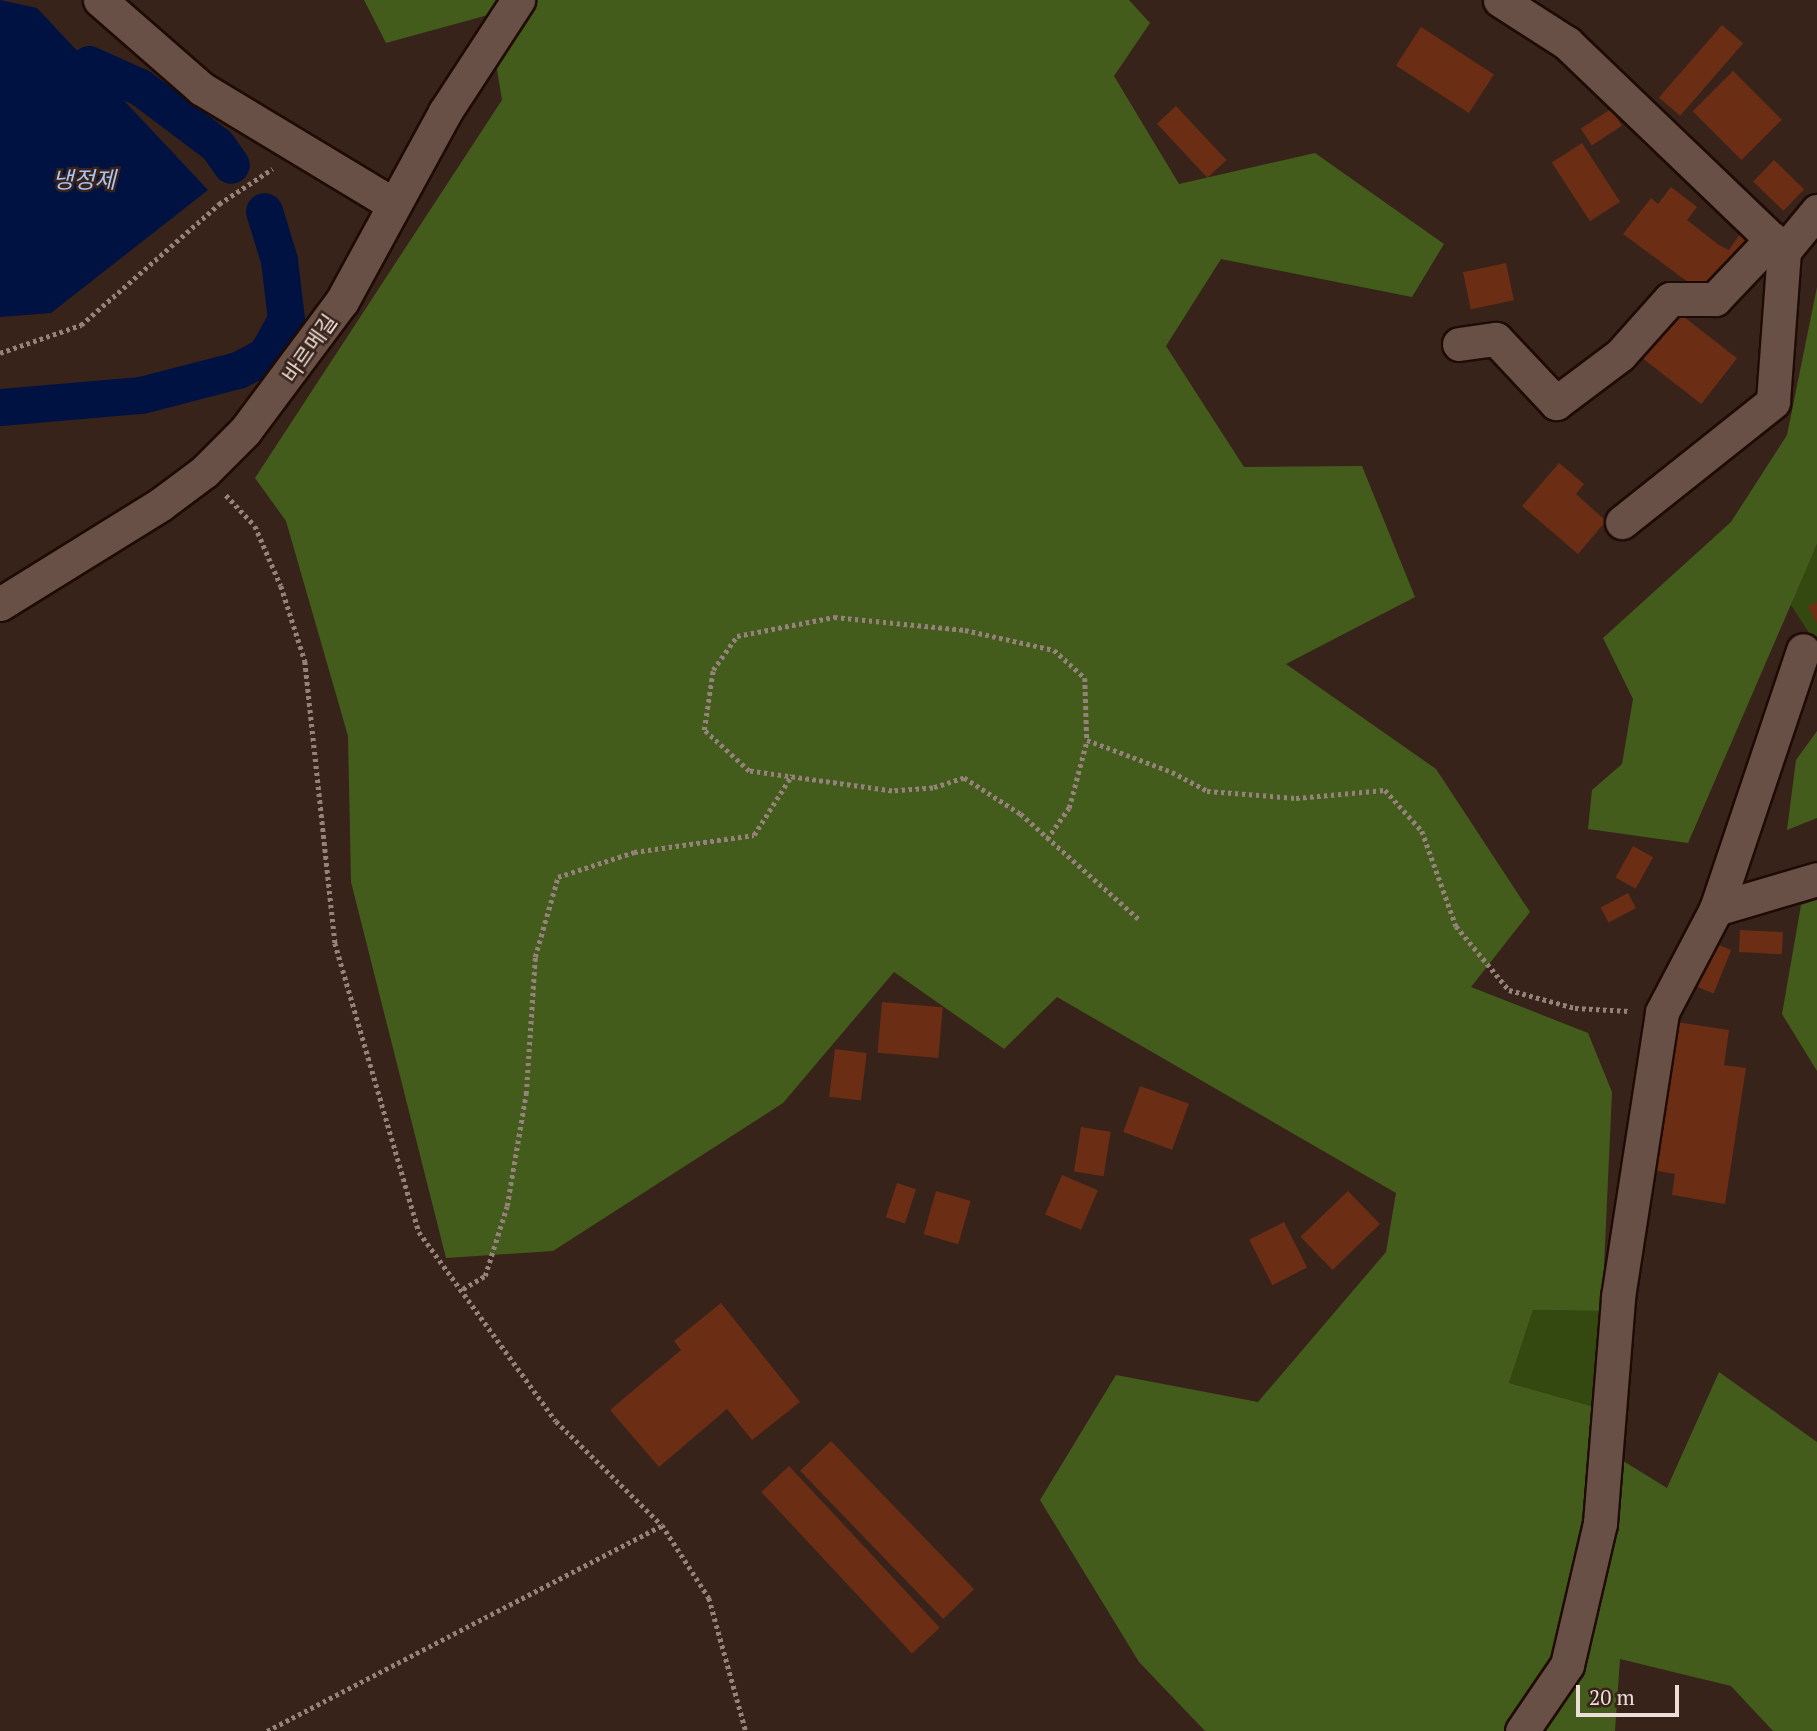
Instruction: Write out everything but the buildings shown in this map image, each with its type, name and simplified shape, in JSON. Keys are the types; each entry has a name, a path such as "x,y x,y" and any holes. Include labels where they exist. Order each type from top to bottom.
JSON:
{"street":[{"path":"100,0 202,89 394,205"},
{"name":"바르메길","path":"0,604 204,472 286,382 342,301 445,112 518,0"},
{"path":"1500,0 1567,43 1778,245 1773,402 1622,522"},
{"path":"1459,344 1496,339 1556,402 1620,355 1670,299 1715,299 1817,211"},
{"path":"1522,1731 1567,1665 1600,1523 1618,1297 1661,1012 1716,909 1803,650"},
{"path":"1716,909 1817,879"}],"path":[{"path":"0,353 80,325 219,204 302,150"},
{"path":"204,472 255,526 281,586 305,661 335,943 419,1233 463,1289 556,1421 663,1525 709,1598 746,1731"},
{"path":"1047,839 1069,808 1087,740 1085,678 1054,650 965,630 834,617 737,636 713,670 704,730 749,771 892,791 933,788 964,778 1020,814 1047,839 1138,919"},
{"path":"1087,740 1172,772 1207,791 1296,798 1385,790 1422,831 1456,926 1509,990 1575,1007 1661,1012"},
{"path":"463,1289 485,1276 507,1206 526,1094 535,957 558,877 634,852 754,835 792,775"},
{"path":"267,1731 663,1525"}],"green space":[{"path":"364,0 1129,0 1150,23 1114,76 1179,184 1315,153 1444,244 1412,297 1221,259 1166,346 1244,467 1362,466 1415,597 1286,664 1436,769 1530,912 1471,987 1588,1033 1612,1092 1602,1311 1533,1310 1509,1383 1595,1407 1607,1451 1667,1488 1719,1372 1817,1442 1817,1731 1773,1731 1731,1686 1620,1659 1615,1731 1205,1731 1139,1662 1040,1500 1116,1375 1258,1402 1386,1252 1396,1193 1057,997 1004,1049 894,972 783,1103 553,1251 446,1258 351,882 348,736 286,521 255,478 502,100 488,15 386,43"},
{"path":"1817,287 1817,544 1688,843 1588,829 1592,790 1622,764 1633,699 1603,638 1731,522 1787,435"},
{"path":"1817,544 1817,645 1789,602"},
{"path":"1817,731 1817,818 1787,830 1796,760"},
{"path":"1817,900 1817,1071 1782,1014 1801,905"},
{"path":"1533,1310 1602,1311 1595,1407 1509,1383"}],"water":[{"name":"냉정제","path":"0,0 37,8 208,190 51,313 0,317"}],"waterway":[{"path":"89,64 140,87 217,145 231,165"},
{"path":"0,407 141,395 238,370 266,355 286,319 279,260 264,211"}]}
